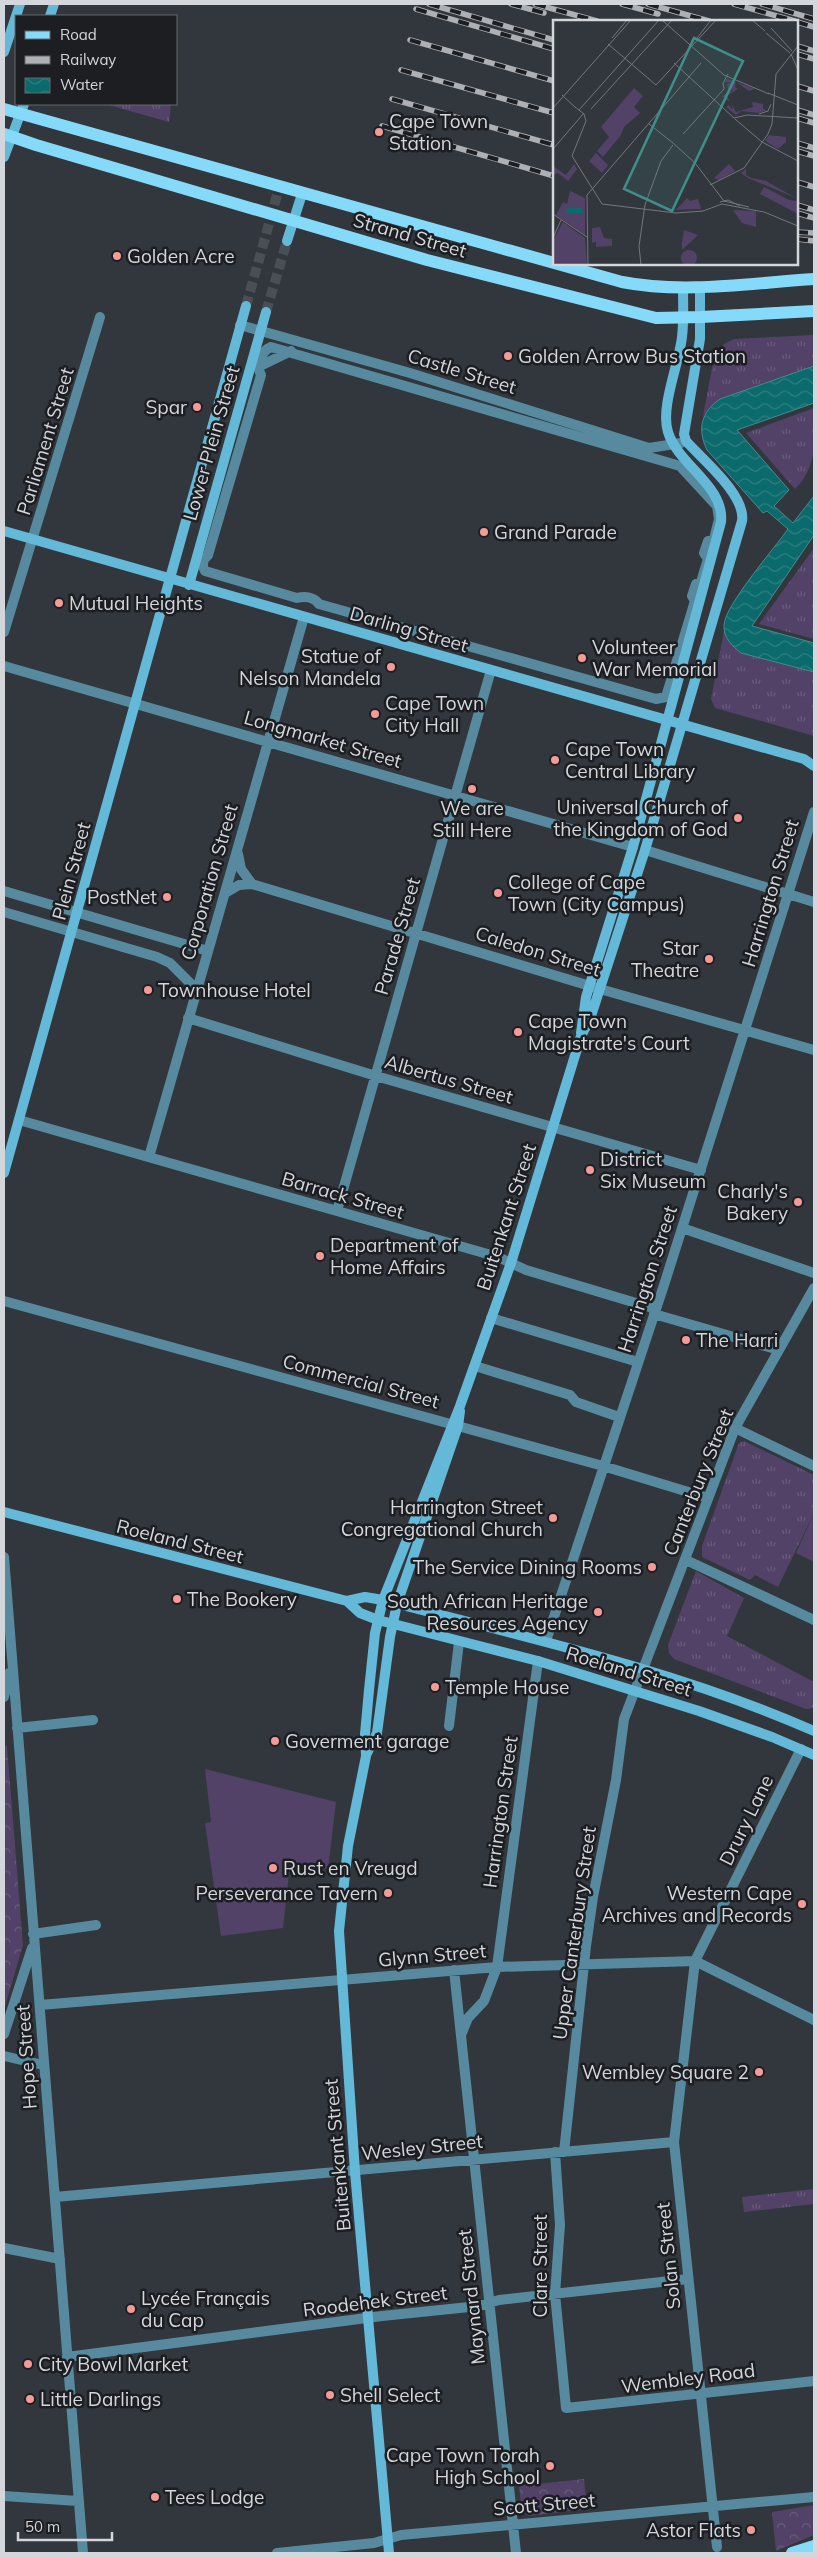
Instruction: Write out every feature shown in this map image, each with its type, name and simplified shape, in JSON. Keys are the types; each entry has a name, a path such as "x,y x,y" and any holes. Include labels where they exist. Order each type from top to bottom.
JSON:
{"main road":[{"path":"4,52 15,19"},
{"name":"Strand Street","path":"4,109 22,109 302,194 553,263"},
{"path":"4,157 8,135 22,109"},
{"name":"Strand Street","path":"8,135 427,260 656,318 701,318 814,310"},
{"path":"287,241 302,194"},
{"name":"Strand Street","path":"560,265 622,282 658,287 700,287 814,279"},
{"path":"668,720 722,514 711,491 673,446 667,431 665,418 682,338 683,287"},
{"path":"683,725 743,515 738,501 733,494 686,441 684,424 700,339 700,287"},
{"name":"Lower Plein Street","path":"170,579 246,306"},
{"name":"Lower Plein Street","path":"189,584 266,312"},
{"name":"Darling Street","path":"4,531 683,725 809,758 814,766"},
{"name":"Plein Street","path":"4,1173 170,579"},
{"name":"Buitenkant Street","path":"581,1036 582,1017 589,985 633,848 668,720"},
{"name":"Buitenkant Street","path":"366,1756 377,1734 392,1624 397,1604 460,1406 511,1263 581,1036 590,1019 646,850 683,725"},
{"name":"Buitenkant Street","path":"389,2553 370,2319 355,2172 339,1931 348,1846 366,1756 365,1734 378,1620 383,1600 455,1425"},
{"name":"Roeland Street","path":"4,1512 347,1601 365,1597 383,1600 546,1641 723,1695 814,1729"},
{"name":"Roeland Street","path":"347,1601 360,1613 378,1620 538,1661 699,1711 814,1755"},
{"path":"792,2553 814,2546"}],"street":[{"name":"Parliament Street","path":"4,632 100,317"},
{"name":"Castle Street","path":"240,325 410,373 649,448 673,446 686,441"},
{"path":"276,347 291,351 680,466 717,506 720,514 714,540 708,541 704,553 708,559 701,582 696,584 692,596 695,601 666,697 656,699 319,604 316,600 303,596 297,598 205,571 202,564 208,555 260,375 258,367 262,356 267,348 276,347"},
{"name":"Corporation Street","path":"149,1158 196,989 227,892 304,617"},
{"name":"Longmarket Street","path":"4,666 456,795 633,848"},
{"name":"Parade Street","path":"337,1211 491,670"},
{"name":"Harrington Street","path":"546,1641 701,1170 814,812"},
{"path":"646,850 814,902"},
{"path":"238,851 241,869 252,884"},
{"path":"227,892 239,885 252,884"},
{"name":"Caledon Street","path":"252,884 600,989 814,1050"},
{"path":"4,891 208,951"},
{"path":"4,912 158,957 176,967 196,989"},
{"name":"Albertus Street","path":"188,1018 376,1076 701,1170"},
{"name":"Barrack Street","path":"19,1120 498,1257 655,1312 779,1350"},
{"path":"682,1228 814,1273"},
{"name":"Canterbury Street","path":"636,1692 735,1428 814,1288"},
{"name":"Commercial Street","path":"4,1301 603,1466 708,1498"},
{"path":"491,1318 638,1362"},
{"path":"475,1366 570,1395 576,1402 619,1417"},
{"path":"735,1428 814,1466"},
{"name":"Hope Street","path":"4,1558 7,1641 11,1662 17,1728 83,2553"},
{"path":"686,1560 814,1620"},
{"path":"449,1726 459,1642"},
{"name":"Harrington Street","path":"497,1967 538,1661"},
{"path":"4,1697 11,1662"},
{"name":"Upper Canterbury Street","path":"559,2152 593,1896 620,1760 624,1719 636,1692"},
{"path":"17,1728 93,1720"},
{"name":"Drury Lane","path":"696,1961 802,1749"},
{"path":"4,2034 34,1938 96,1925"},
{"name":"Glynn Street","path":"40,2005 497,1967 696,1961 814,2020"},
{"name":"Solan Street","path":"696,1961 674,2142 717,2547"},
{"path":"460,2038 468,2018 484,2001 497,1967"},
{"name":"Maynard Street","path":"454,1970 516,2553"},
{"path":"4,2056 44,2065"},
{"name":"Wesley Street","path":"55,2196 355,2172 474,2158 674,2142"},
{"name":"Clare Street","path":"559,2152 560,2225 555,2294 566,2408"},
{"path":"4,2248 60,2259"},
{"name":"Roodehek Street","path":"67,2357 555,2294 688,2279"},
{"name":"Wembley Road","path":"566,2408 814,2381"},
{"path":"4,2496 78,2501"},
{"name":"Scott Street","path":"277,2553 388,2540 401,2535 814,2496"}],"green space":[{"path":"109,105 171,105 169,122"},
{"path":"814,335 814,366 720,399 703,416 714,358 724,344 734,339"},
{"path":"814,408 814,441 811,462 808,471 795,489 746,433"},
{"path":"814,548 814,639 759,624"},
{"path":"724,631 728,640 741,653 814,672 814,736 715,708 711,699"},
{"path":"744,1441 814,1475 814,1513 778,1587 755,1575 750,1580 702,1557 702,1546 739,1443"},
{"path":"814,1513 814,1562 796,1553"},
{"path":"696,1571 744,1598 727,1636 814,1682 814,1708 806,1709 674,1659 669,1653 668,1645"},
{"path":"4,1746 7,1746 23,1945 4,2010"},
{"path":"205,1769 336,1802 328,1869 290,1864 283,1928 221,1936 205,1823 211,1822"},
{"path":"814,2189 814,2204 744,2212 742,2197"},
{"path":"584,2479 587,2509 529,2516 522,2513 519,2486"},
{"path":"814,2505 814,2535 776,2551 772,2512"}],"water":[{"path":"814,366 814,403 737,430 789,490 774,506 793,523 814,496 814,535 752,626 814,643 814,672 741,653 731,644 727,637 724,625 732,604 788,529 767,511 763,513 707,450 702,435 702,428 705,415 720,399"}],"tunnel":[{"path":"246,306 279,188"},
{"path":"266,312 287,241"}],"railway":[{"path":"429,4 553,40"},
{"path":"511,4 544,13"},
{"path":"535,4 593,20"},
{"path":"622,4 658,14"},
{"path":"648,4 705,20"},
{"path":"734,4 791,20"},
{"path":"762,4 814,19"},
{"path":"416,9 553,49"},
{"path":"798,22 814,27"},
{"path":"410,40 553,81"},
{"path":"798,46 814,51"},
{"path":"798,54 814,59"},
{"path":"401,70 553,113"},
{"path":"798,86 814,91"},
{"path":"392,99 553,145"},
{"path":"798,110 814,115"},
{"path":"798,118 814,123"},
{"path":"382,126 553,176"},
{"path":"798,143 814,148"},
{"path":"798,151 814,156"},
{"path":"798,182 814,187"},
{"path":"798,205 814,210"},
{"path":"798,213 814,218"},
{"path":"798,232 814,233"},
{"path":"798,239 814,241"}],"place":[{"name":"Cape Town Station","path":"379,132"},
{"name":"Golden Acre","path":"117,256"},
{"name":"Golden Arrow Bus Station","path":"508,356"},
{"name":"Spar","path":"197,407"},
{"name":"Grand Parade","path":"484,532"},
{"name":"Mutual Heights","path":"59,603"},
{"name":"Volunteer War Memorial","path":"582,658"},
{"name":"Statue of Nelson Mandela","path":"391,667"},
{"name":"Cape Town City Hall","path":"375,714"},
{"name":"Cape Town Central Library","path":"555,760"},
{"name":"We are Still Here","path":"472,789"},
{"name":"Universal Church of the Kingdom of God","path":"738,818"},
{"name":"College of Cape Town (City Campus)","path":"498,893"},
{"name":"PostNet","path":"167,897"},
{"name":"Star Theatre","path":"709,959"},
{"name":"Townhouse Hotel","path":"148,990"},
{"name":"Cape Town Magistrate's Court","path":"518,1032"},
{"name":"District Six Museum","path":"590,1170"},
{"name":"Charly's Bakery","path":"798,1202"},
{"name":"Department of Home Affairs","path":"320,1256"},
{"name":"The Harri","path":"686,1340"},
{"name":"Harrington Street Congregational Church","path":"553,1518"},
{"name":"The Service Dining Rooms","path":"652,1567"},
{"name":"The Bookery","path":"177,1599"},
{"name":"South African Heritage Resources Agency","path":"598,1612"},
{"name":"Temple House","path":"435,1687"},
{"name":"Goverment garage","path":"275,1741"},
{"name":"Rust en Vreugd","path":"273,1868"},
{"name":"Perseverance Tavern","path":"388,1893"},
{"name":"Western Cape Archives and Records","path":"802,1904"},
{"name":"Wembley Square 2","path":"759,2072"},
{"name":"Lycée Français du Cap","path":"131,2309"},
{"name":"City Bowl Market","path":"28,2364"},
{"name":"Shell Select","path":"330,2395"},
{"name":"Little Darlings","path":"30,2399"},
{"name":"Cape Town Torah High School","path":"550,2466"},
{"name":"Tees Lodge","path":"155,2497"},
{"name":"Astor Flats","path":"751,2530"}]}
